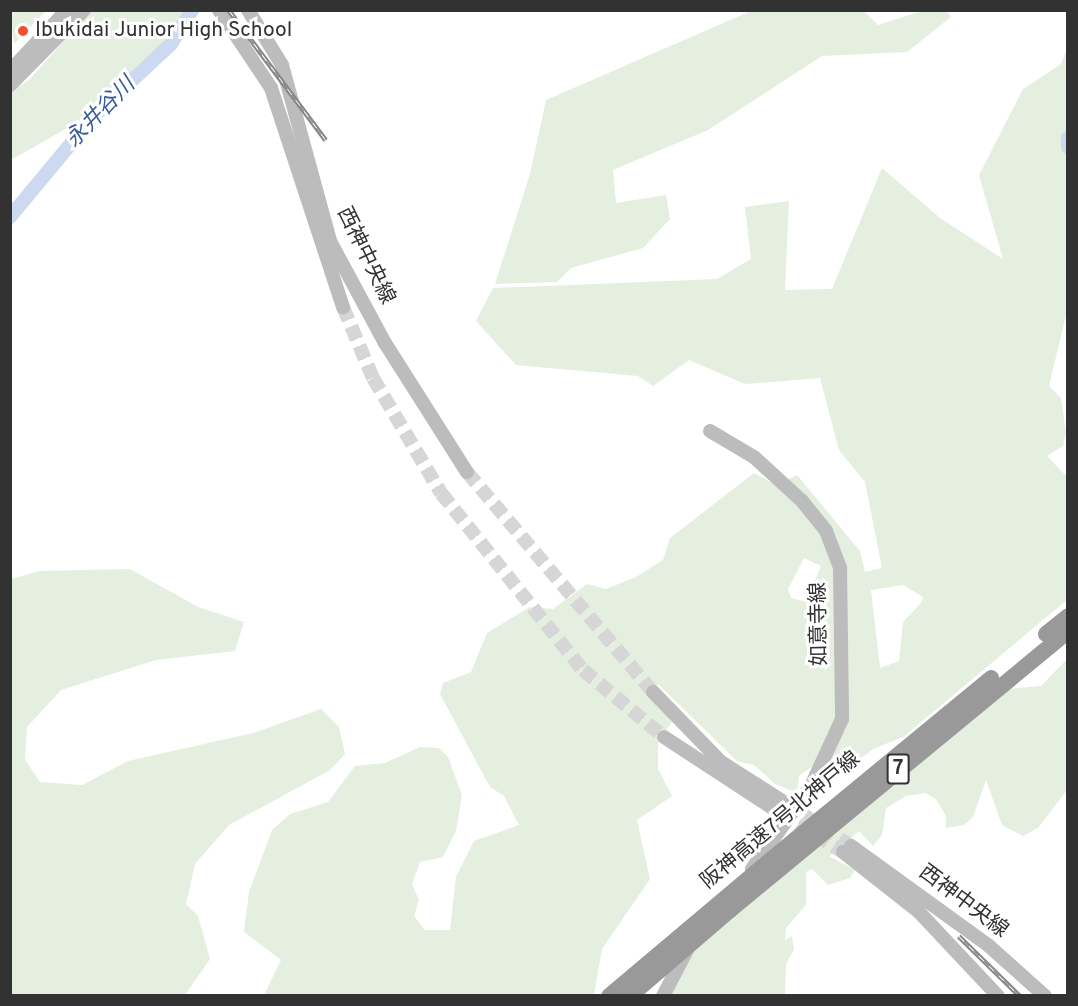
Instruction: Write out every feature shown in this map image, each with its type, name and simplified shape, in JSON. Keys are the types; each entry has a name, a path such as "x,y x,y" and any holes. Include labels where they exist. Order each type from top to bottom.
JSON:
{"highway":[{"name":"阪神高速7号北神戸線","path":"609,996 772,853 1068,616"},
{"name":"阪神高速7号北神戸線","path":"630,996 730,910 1068,631"}],"street":[{"path":"10,71 67,10"},
{"path":"10,85 84,10"},
{"name":"西神中央線","path":"219,10 245,45 274,98 343,306"},
{"name":"西神中央線","path":"248,10 282,65 295,104 304,159 330,241 385,343 467,472"},
{"name":"如意寺線","path":"663,996 694,939 772,853 811,786 842,719 840,568 826,531 802,501 754,457 710,431"},
{"path":"653,692 722,762 783,809 664,737"},
{"name":"西神中央線","path":"998,996 933,927 847,849 927,900 1013,968 1052,994"},
{"path":"927,900 1052,994"},
{"path":"933,927 989,996"}],"green space":[{"name":"Ibukidai Junior High School","path":"11,10 46,11 14,44"},
{"path":"90,11 185,11 170,41 75,130 69,127 11,160 10,92 29,80"},
{"path":"751,11 864,11 878,25 922,11 946,11 951,17 907,52 822,56 708,130 613,170 616,203 666,195 670,219 643,248 571,268 557,282 495,284 530,174 546,100"},
{"path":"1067,49 1068,307 1049,386 1061,398 1066,432 1063,446 1047,456 1067,477 1067,600 903,737 873,749 840,775 831,760 810,768 799,776 797,793 775,784 754,765 737,761 658,684 651,700 672,722 658,742 658,769 672,796 637,820 650,879 602,949 594,995 264,995 281,960 244,932 249,892 272,830 290,814 328,802 355,766 385,763 420,747 439,748 448,757 462,795 456,831 443,857 420,862 412,884 419,900 414,916 425,930 450,930 456,877 474,841 519,825 504,796 490,787 440,694 443,683 471,672 487,633 530,607 553,609 587,584 606,589 636,577 663,560 670,538 754,473 776,485 797,475 860,551 865,572 882,568 865,482 839,450 820,378 745,384 689,360 653,386 638,376 516,365 476,321 493,288 717,279 751,259 745,207 789,201 785,290 832,289 882,168 940,218 1003,259 979,175 1023,89 1061,64","holes":["804,558 821,566 806,602 791,598 788,589","903,585 923,597 921,603 903,622 899,661 880,668 871,590"]},
{"path":"130,569 198,607 244,622 235,651 156,660 61,690 27,727 25,760 40,782 82,785 128,761 253,733 321,709 339,727 345,754 330,770 229,825 195,864 186,904 198,916 210,959 185,995 11,995 11,579 40,571"},
{"path":"1067,659 1067,790 1038,828 1023,836 1002,825 986,780 973,817 964,825 946,828 946,816 936,799 925,793 906,796 886,808 882,835 873,846 859,831 829,856 855,870 850,878 828,885 812,869 806,872 806,905 786,928 785,940 792,936 794,949 786,964 785,995 666,996 688,955 1007,689 1041,686"}],"waterway":[{"name":"永井谷川","path":"10,217 93,117 171,44 192,10"},
{"path":"1068,138 1068,147"}],"tunnel":[{"path":"343,307 373,378 441,493 583,670 664,737"},
{"path":"467,472 653,692"},
{"path":"787,804 851,846"},
{"path":"780,813 843,852"}],"railway":[{"path":"229,10 326,140"},
{"path":"959,936 1020,996"}],"place":[{"name":"Ibukidai Junior High School","path":"23,31"}]}
